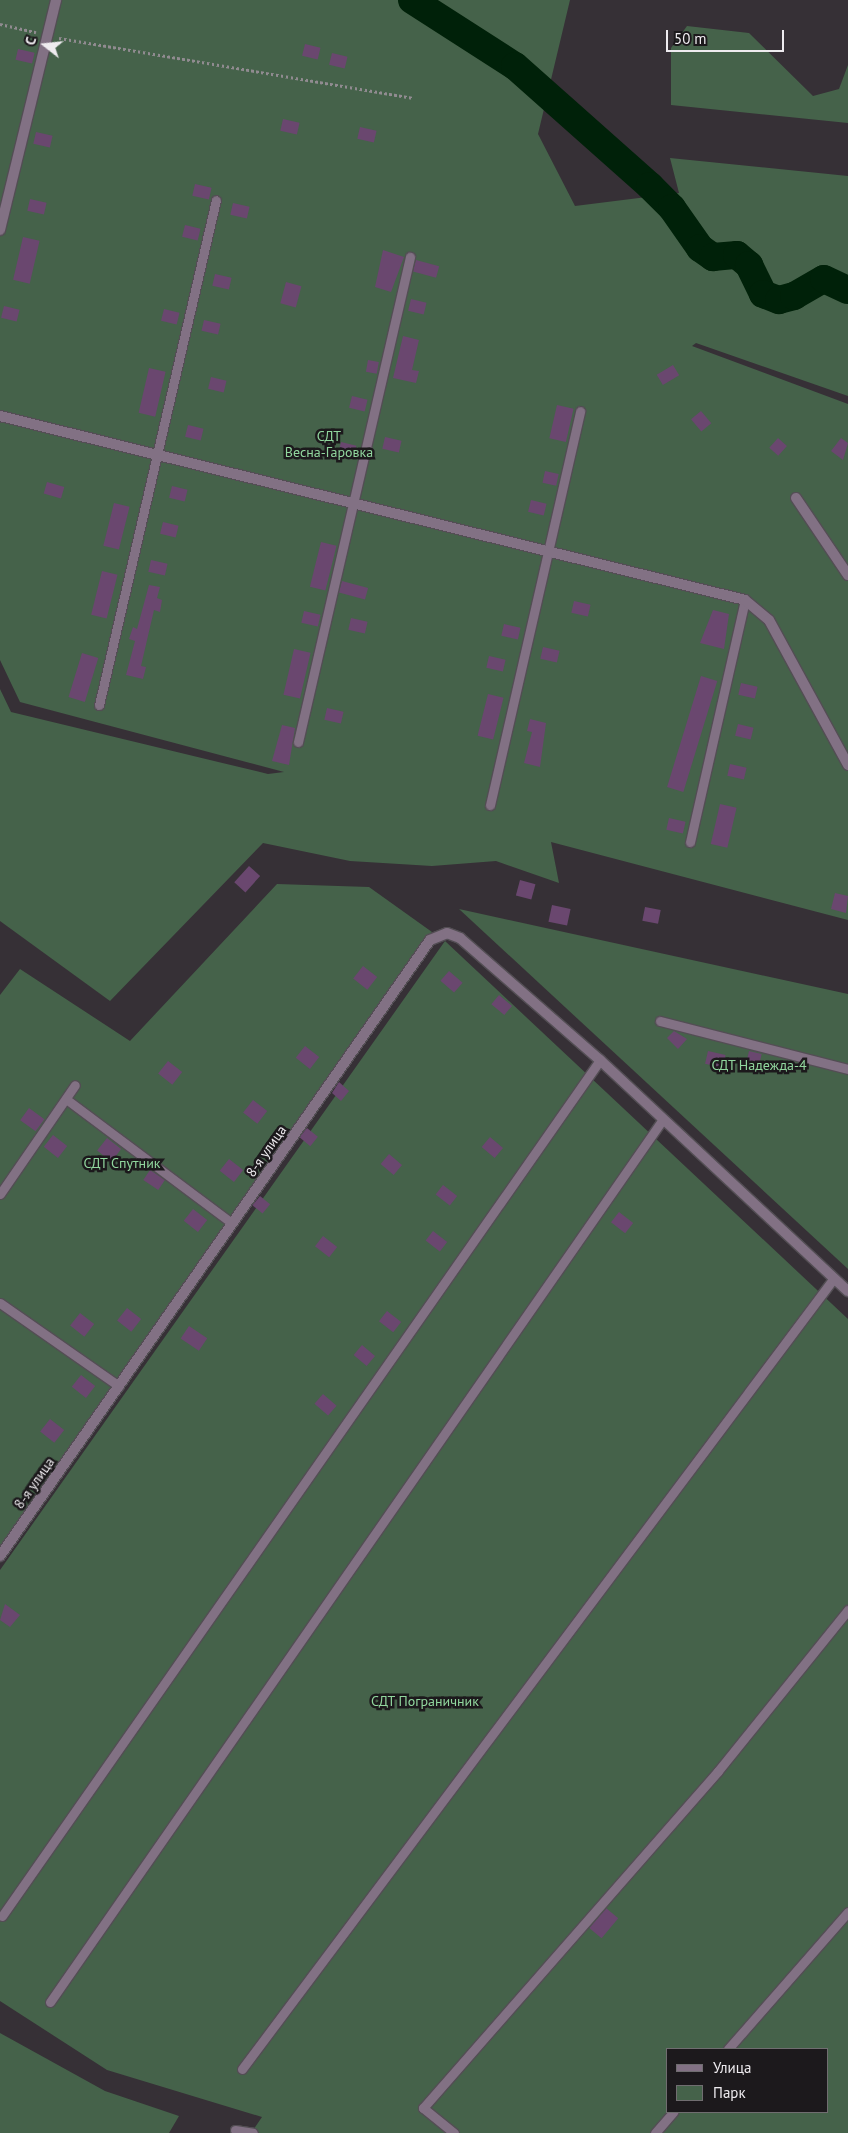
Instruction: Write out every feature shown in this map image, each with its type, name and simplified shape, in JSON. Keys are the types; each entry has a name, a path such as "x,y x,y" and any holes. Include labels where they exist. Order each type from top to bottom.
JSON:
{"street":[{"path":"0,230 56,0"},
{"path":"0,416 745,600 769,620 848,766"},
{"path":"796,498 848,575"},
{"name":"8-я улица","path":"0,1556 430,940 447,933 460,938 600,1060 848,1291"}],"lane":[{"path":"99,705 155,455 216,200"},
{"path":"298,742 410,257"},
{"path":"490,805 580,411"},
{"path":"690,842 745,600"},
{"path":"660,1022 848,1068"},
{"path":"2,1916 600,1060"},
{"path":"0,1194 76,1085"},
{"path":"66,1099 232,1223"},
{"path":"50,2002 663,1119"},
{"path":"242,2069 834,1278"},
{"path":"0,1303 119,1386"},
{"path":"454,2133 423,2108 718,1771 848,1610"},
{"path":"729,2048 848,1912"},
{"path":"655,2133 672,2113"},
{"path":"235,2130 253,2133"}],"path":[{"path":"0,24 48,36 412,98"}],"green space":[{"name":"СДТ Весна-Гаровка","path":"0,0 570,0 538,134 575,206 679,193 670,158 848,176 848,396 696,343 692,346 848,404 848,920 551,842 559,883 496,861 432,866 350,861 263,843 110,1001 0,921 0,689 11,712 268,774 284,772 20,702 0,660"},
{"path":"687,26 749,33 813,96 839,89 848,65 848,123 671,105 671,48"},
{"name":"СДТ Спутник","path":"277,884 369,887 432,932 0,1550 0,995 20,969 130,1041"},
{"name":"СДТ Надежда-4","path":"459,909 848,994 848,1269"},
{"name":"СДТ Пограничник","path":"445,941 848,1319 848,2133 251,2133 262,2117 107,2070 0,2001 0,1570"},
{"path":"0,2033 105,2091 179,2116 169,2133 0,2133"}],"building":[{"path":"305,44 321,48 318,60 302,56"},
{"path":"18,49 35,53 32,64 16,60"},
{"path":"332,53 348,57 345,69 329,65"},
{"path":"283,119 300,123 297,135 280,131"},
{"path":"360,127 377,131 374,143 357,139"},
{"path":"36,132 53,136 50,148 33,144"},
{"path":"195,184 212,188 209,200 192,196"},
{"path":"30,199 47,203 44,215 27,211"},
{"path":"233,203 250,207 247,219 230,215"},
{"path":"185,225 201,229 198,241 182,237"},
{"path":"23,237 40,241 30,284 13,280"},
{"path":"383,250 404,257 391,292 375,287"},
{"path":"416,260 439,266 436,278 413,272"},
{"path":"215,274 232,278 229,290 212,286"},
{"path":"286,282 301,286 296,307 280,303"},
{"path":"411,299 427,303 424,315 408,311"},
{"path":"4,306 20,310 17,322 1,318"},
{"path":"164,309 180,313 177,325 161,321"},
{"path":"204,320 221,324 218,335 202,331"},
{"path":"403,336 419,340 412,370 419,371 416,383 393,378"},
{"path":"368,360 379,362 377,374 366,372"},
{"path":"673,365 679,375 663,385 657,375"},
{"path":"149,368 166,372 155,417 139,413"},
{"path":"211,377 227,381 224,393 208,389"},
{"path":"352,396 368,400 365,412 349,408"},
{"path":"557,405 574,409 566,442 549,438"},
{"path":"701,411 711,423 701,432 691,419"},
{"path":"188,425 204,429 201,441 185,437"},
{"path":"385,437 402,441 399,453 382,449"},
{"path":"778,438 787,446 778,456 769,448"},
{"path":"841,438 848,443 843,460 831,451"},
{"path":"341,442 357,446 354,458 338,454"},
{"path":"545,471 559,474 556,486 543,483"},
{"path":"47,482 64,487 61,498 44,494"},
{"path":"172,486 188,490 185,502 169,498"},
{"path":"531,500 547,504 544,516 528,512"},
{"path":"114,503 130,507 119,550 103,546"},
{"path":"163,522 179,526 176,538 160,534"},
{"path":"321,542 337,546 325,591 310,587"},
{"path":"151,560 168,564 165,576 148,572"},
{"path":"102,571 118,575 107,619 91,615"},
{"path":"342,581 368,588 365,600 339,593"},
{"path":"149,585 160,587 157,598 162,600 160,612 154,610 141,666 146,667 143,679 126,675 135,641 129,639 133,627 137,629"},
{"path":"574,601 591,605 588,617 571,613"},
{"path":"713,610 729,614 724,649 700,643"},
{"path":"304,611 321,615 318,627 301,623"},
{"path":"351,618 368,622 365,634 348,630"},
{"path":"504,624 521,628 518,640 501,636"},
{"path":"543,647 560,651 557,663 540,659"},
{"path":"294,649 311,653 300,699 283,695"},
{"path":"82,653 98,658 85,702 69,697"},
{"path":"489,656 506,660 503,672 486,668"},
{"path":"701,676 717,681 683,792 667,787"},
{"path":"741,683 758,687 755,699 738,695"},
{"path":"488,694 504,698 493,740 478,736"},
{"path":"327,708 344,712 341,724 324,720"},
{"path":"530,719 546,723 540,767 524,763 532,732 527,731"},
{"path":"738,724 754,728 751,740 735,736"},
{"path":"282,725 295,728 289,765 272,761"},
{"path":"730,764 747,768 744,780 727,776"},
{"path":"720,804 737,808 727,848 711,844"},
{"path":"669,818 686,822 683,834 666,830"},
{"path":"249,866 260,876 245,892 234,882"},
{"path":"520,880 535,884 531,900 516,895"},
{"path":"835,893 848,896 846,913 831,909"},
{"path":"552,905 571,909 567,926 548,922"},
{"path":"645,907 661,910 658,924 642,921"},
{"path":"363,966 377,977 367,990 353,979"},
{"path":"449,971 463,983 454,993 440,981"},
{"path":"499,995 512,1006 504,1015 491,1004"},
{"path":"674,1031 687,1039 678,1049 667,1038"},
{"path":"305,1046 319,1057 310,1069 296,1058"},
{"path":"708,1051 726,1055 723,1068 705,1064"},
{"path":"749,1051 762,1054 758,1069 746,1066"},
{"path":"168,1061 182,1072 172,1085 158,1074"},
{"path":"339,1082 349,1091 341,1101 332,1093"},
{"path":"253,1100 267,1111 257,1124 243,1113"},
{"path":"29,1108 44,1119 36,1131 20,1120"},
{"path":"307,1128 318,1137 310,1146 299,1137"},
{"path":"53,1135 67,1146 58,1158 44,1147"},
{"path":"490,1137 503,1148 495,1158 482,1147"},
{"path":"107,1138 121,1149 111,1162 97,1151"},
{"path":"389,1154 402,1165 394,1175 381,1164"},
{"path":"229,1159 243,1170 234,1182 220,1171"},
{"path":"150,1170 165,1180 158,1190 143,1180"},
{"path":"443,1185 457,1196 450,1206 436,1194"},
{"path":"260,1196 270,1204 263,1214 252,1205"},
{"path":"193,1209 207,1220 198,1232 184,1221"},
{"path":"619,1212 633,1223 625,1233 611,1222"},
{"path":"433,1231 447,1242 440,1252 426,1240"},
{"path":"323,1236 337,1247 329,1257 315,1246"},
{"path":"127,1308 141,1319 131,1332 117,1321"},
{"path":"387,1311 401,1322 393,1332 379,1321"},
{"path":"80,1313 94,1324 84,1337 70,1326"},
{"path":"189,1326 207,1338 199,1351 181,1338"},
{"path":"362,1345 375,1356 367,1366 354,1355"},
{"path":"81,1375 95,1386 86,1398 72,1387"},
{"path":"323,1394 337,1406 328,1416 314,1404"},
{"path":"50,1419 64,1430 54,1443 40,1432"},
{"path":"5,1604 20,1615 10,1627 0,1620"},
{"path":"606,1908 618,1918 602,1938 589,1928"}],"waterway":[{"path":"412,0 515,66 650,186 672,208 700,248 713,257 737,255 749,265 763,294 779,300 794,296 824,279 848,290"}]}
